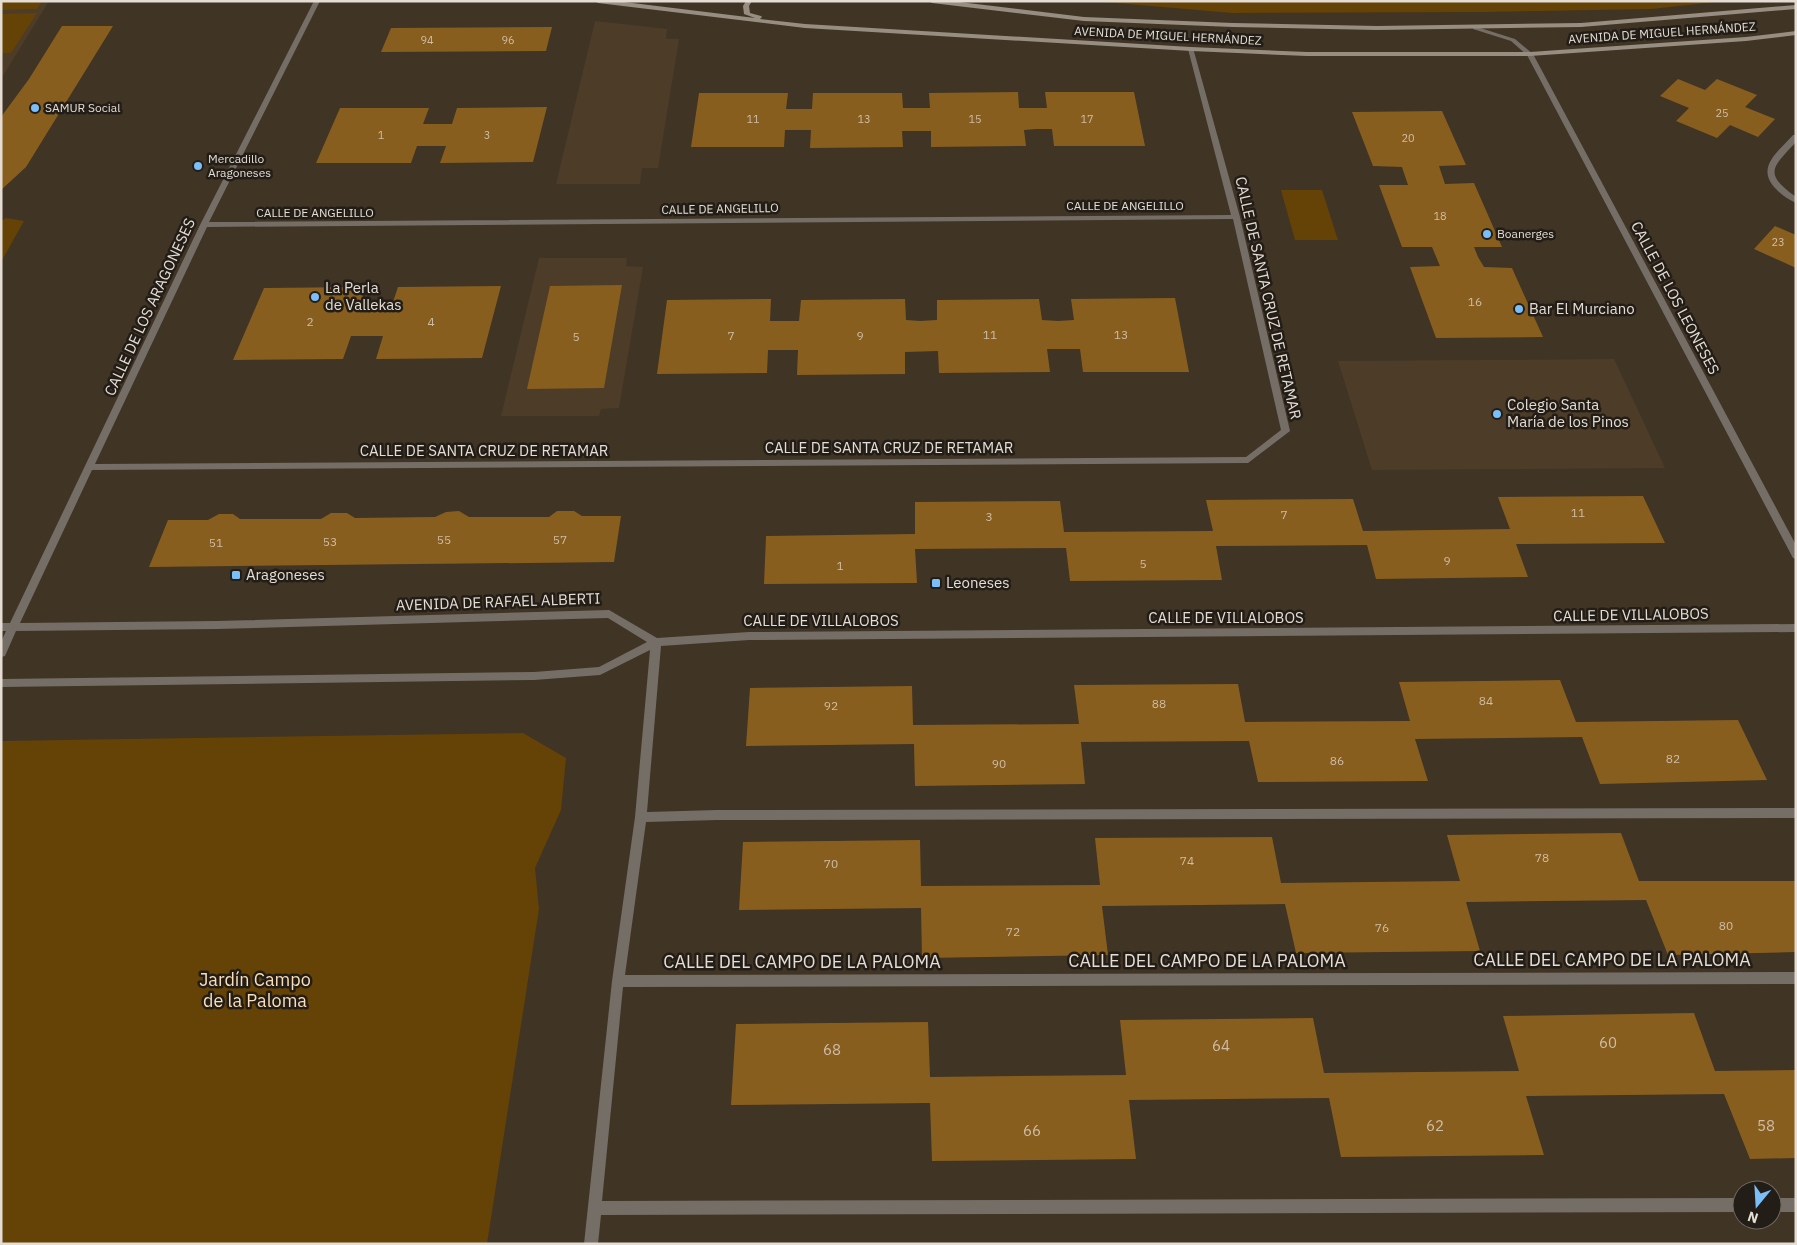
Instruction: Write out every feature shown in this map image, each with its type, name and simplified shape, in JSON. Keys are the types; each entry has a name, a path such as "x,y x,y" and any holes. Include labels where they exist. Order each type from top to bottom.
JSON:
{"street":[{"name":"CALLE DE LOS ARAGONESES","path":"1,653 204,225 317,1"},
{"name":"AVENIDA DE MIGUEL HERNÁNDEZ","path":"598,1 805,26 1307,54 1530,54 1746,39 1796,33"},
{"name":"AVENIDA DE MIGUEL HERNÁNDEZ","path":"749,1 746,6 747,14 805,26"},
{"name":"AVENIDA DE MIGUEL HERNÁNDEZ","path":"932,1 1094,19 1233,25 1475,28 1581,26 1796,7"},
{"name":"AVENIDA DE MIGUEL HERNÁNDEZ","path":"1475,28 1513,40 1530,54"},
{"name":"CALLE DE SANTA CRUZ DE RETAMAR","path":"89,467 1248,460 1286,431 1236,217 1191,49"},
{"name":"CALLE DE LOS LEONESES","path":"1530,54 1796,555"},
{"path":"1796,137 1770,167 1769,176 1776,188 1796,201"},
{"name":"CALLE DE ANGELILLO","path":"204,225 1236,217"},
{"name":"AVENIDA DE RAFAEL ALBERTI","path":"1,627 217,625 608,614 656,642"},
{"name":"CALLE DE VILLALOBOS","path":"656,642 758,636 1796,628"},
{"path":"1,683 534,676 600,671 656,642"},
{"path":"591,1244 618,981 641,817 656,642"},
{"path":"641,817 718,815 1796,813"},
{"name":"CALLE DEL CAMPO DE LA PALOMA","path":"618,981 1796,978"},
{"path":"594,1208 1732,1205"},
{"path":"1782,1205 1796,1205"}],"shaded area":[{"path":"1,1 49,1 1,79"},
{"path":"595,21 667,29 666,39 679,39 658,168 642,168 640,184 556,184"},
{"path":"539,258 627,258 626,266 643,267 619,408 601,409 599,416 501,416"},
{"name":"Colegio Santa María de los Pinos","path":"1614,359 1665,468 1372,470 1338,361"}],"green space":[{"path":"1,1 42,1 37,9 1,10"},
{"path":"1093,1 1724,1 1652,9 1232,13"},
{"path":"37,13 11,53 1,53 1,14"},
{"path":"1281,190 1322,190 1338,240 1295,240"},
{"path":"6,218 24,221 1,262 1,221"},
{"name":"Jardín Campo de la Paloma","path":"523,733 566,758 561,810 535,868 539,909 487,1244 1,1244 1,741"}],"building":[{"name":"SAMUR Social","path":"62,26 113,26 26,167 1,190 1,117 29,79"},
{"path":"552,27 546,51 381,52 391,28"},
{"path":"1678,79 1705,90 1717,79 1757,95 1745,107 1775,119 1758,137 1730,125 1717,138 1676,121 1689,108 1660,96"},
{"path":"1018,92 1019,108 1047,108 1045,92 1134,92 1145,146 1054,146 1052,129 1036,129 1024,130 1026,146 931,147 931,131 902,131 903,147 810,148 811,130 785,130 784,147 691,147 699,93 788,93 786,109 812,109 813,93 902,93 903,108 930,108 929,93"},
{"path":"547,107 533,162 440,163 446,146 417,146 411,163 316,163 340,108 429,108 423,124 452,124 457,108"},
{"path":"1442,111 1466,165 1439,166 1445,184 1474,183 1502,247 1474,247 1478,257 1484,267 1512,268 1543,337 1436,338 1410,267 1440,266 1432,247 1402,247 1379,185 1408,185 1402,167 1373,166 1352,112"},
{"path":"1775,226 1796,235 1796,268 1754,249"},
{"path":"622,285 604,388 527,389 550,286"},
{"path":"501,286 482,358 376,359 383,336 351,336 343,359 233,360 264,288 366,287 359,308 391,308 398,287"},
{"path":"1175,298 1189,372 1083,372 1080,349 1047,349 1050,372 939,373 938,351 905,352 905,374 797,375 798,350 768,350 767,373 657,374 667,300 771,299 770,321 799,321 801,300 905,299 906,320 920,321 937,320 937,300 1039,299 1042,320 1058,321 1074,320 1071,299"},
{"path":"1643,496 1665,543 1516,544 1528,577 1376,579 1367,545 1216,546 1222,580 1070,581 1066,548 915,549 917,583 764,584 766,536 915,534 915,502 1060,501 1064,532 1213,531 1206,500 1353,499 1363,531 1510,529 1498,497"},
{"path":"459,511 469,517 549,517 557,511 574,511 582,516 621,516 614,562 149,567 168,520 208,520 219,514 233,514 240,519 321,519 331,513 347,513 355,518 435,517 446,512"},
{"path":"1560,680 1576,722 1738,720 1767,780 1600,784 1582,737 1415,739 1428,781 1258,782 1249,741 1081,742 1085,784 915,786 914,744 746,746 750,688 912,686 913,725 1079,724 1074,685 1238,684 1245,722 1410,721 1399,682"},
{"path":"1621,833 1639,881 1796,881 1796,952 1668,955 1646,900 1466,902 1480,951 1296,953 1285,904 1102,906 1108,955 922,958 921,908 739,910 743,842 920,840 921,886 1100,885 1095,838 1272,837 1281,883 1460,881 1447,835"},
{"path":"1694,1013 1715,1071 1796,1070 1796,1158 1750,1159 1724,1094 1526,1096 1544,1155 1341,1157 1329,1098 1129,1100 1136,1159 932,1161 930,1103 731,1105 736,1024 928,1022 930,1077 1126,1075 1120,1020 1313,1018 1324,1073 1519,1071 1503,1016"}],"place":[{"name":"SAMUR Social","path":"35,108"},
{"name":"Mercadillo Aragoneses","path":"198,166"},
{"name":"Boanerges","path":"1487,234"},
{"name":"La Perla de Vallekas","path":"315,297"},
{"name":"Bar El Murciano","path":"1519,309"},
{"name":"Colegio Santa María de los Pinos","path":"1497,414"},
{"name":"Aragoneses","path":"236,575"},
{"name":"Leoneses","path":"936,583"}]}
